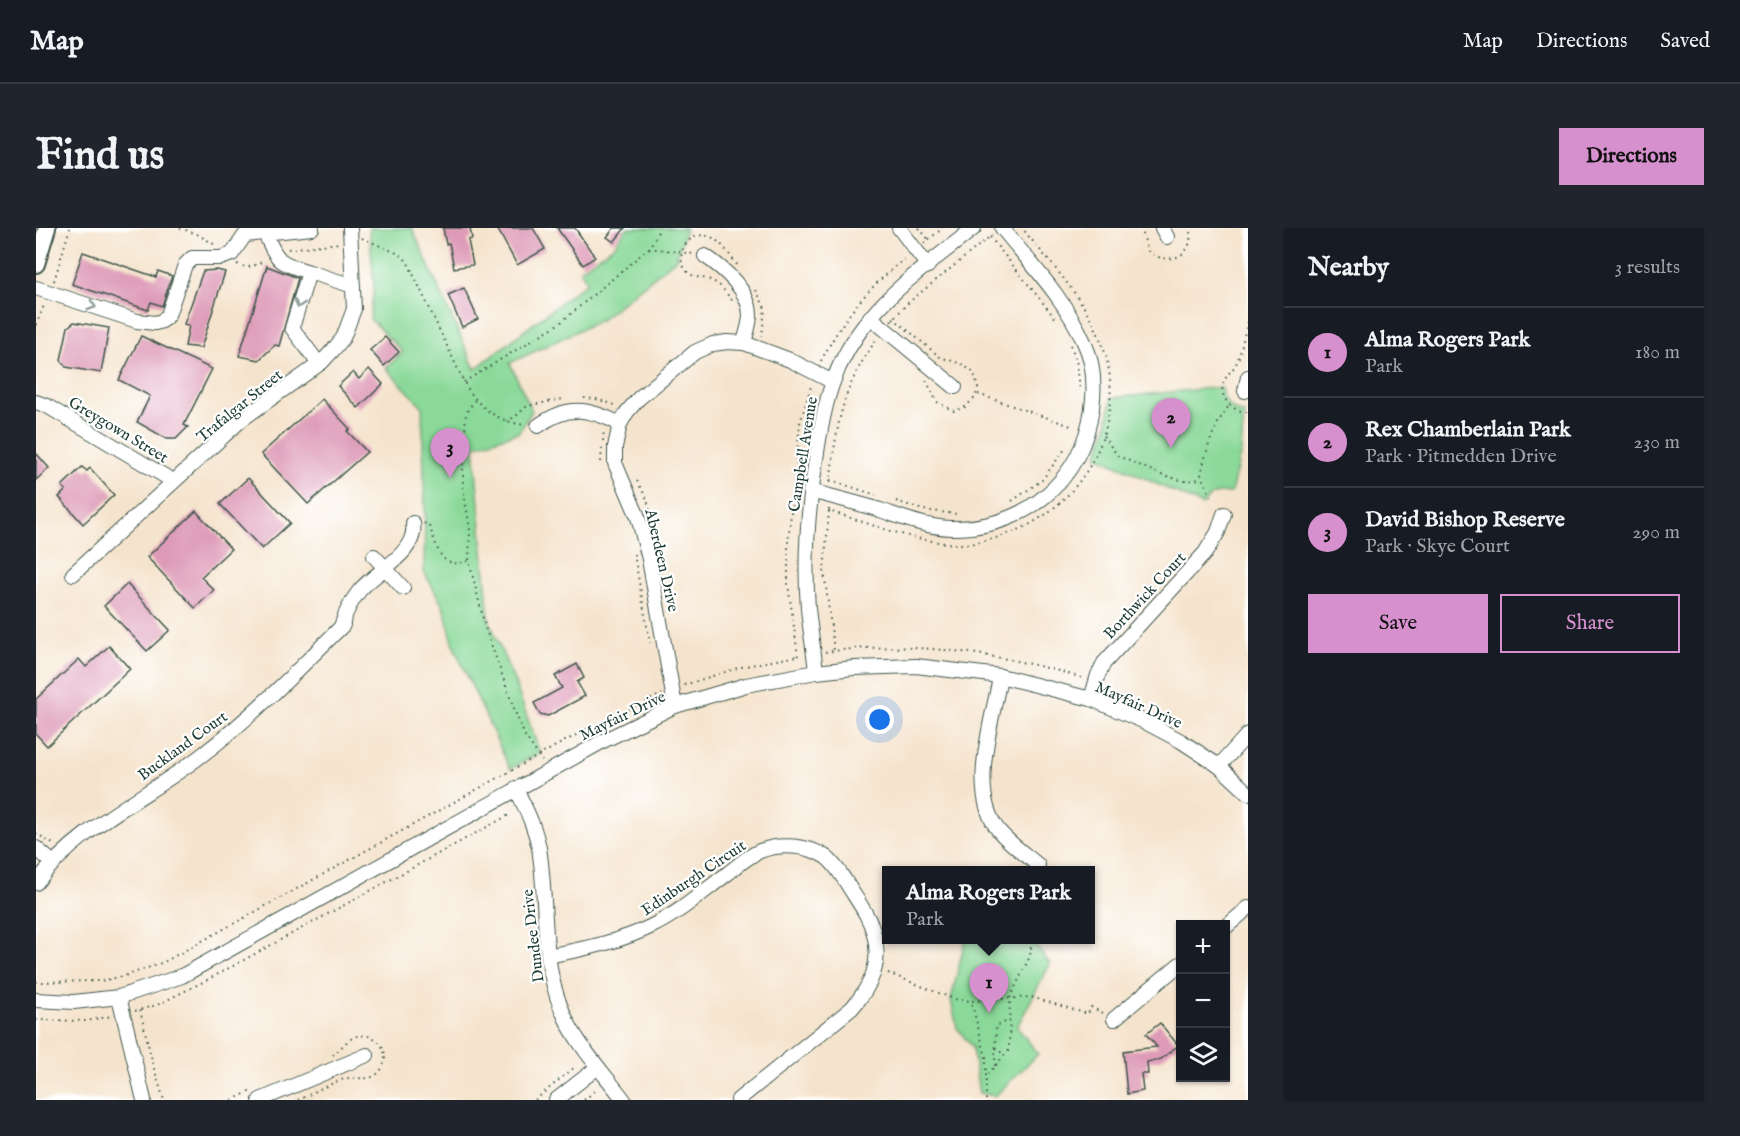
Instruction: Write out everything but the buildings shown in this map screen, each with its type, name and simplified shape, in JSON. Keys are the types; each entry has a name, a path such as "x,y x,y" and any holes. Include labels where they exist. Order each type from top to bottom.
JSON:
{"main road":[{"path":"36,264 46,228"}],"street":[{"path":"43,290 137,321 155,323 162,321 168,315 185,265 192,258 221,258 232,254 245,235 312,228"},
{"path":"899,228 928,266"},
{"name":"Campbell Avenue","path":"816,672 808,607 807,542 810,491 821,421 831,381 870,317 898,289 974,228"},
{"path":"810,491 924,525 972,527 994,523 1028,509 1055,488 1068,471 1089,426 1094,374 1085,343 1062,304 999,230"},
{"name":"Trafalgar Street","path":"73,574 241,420 319,364 343,338 354,309 351,231"},
{"path":"265,233 274,254 281,262 353,286"},
{"path":"705,256 724,271 744,294 749,304 750,315 746,337"},
{"path":"309,272 292,328 319,364"},
{"path":"870,317 955,387"},
{"name":"Aberdeen Drive","path":"675,706 646,548 638,517 615,463 615,421 695,352 713,344 746,337 831,381"},
{"name":"Greygown Street","path":"36,391 39,402 173,481"},
{"path":"538,426 560,414 576,410 590,410 615,421"},
{"name":"Borthwick Court","path":"1091,699 1104,663 1205,553 1218,532 1224,514"},
{"name":"Buckland Court","path":"36,883 52,862 103,820 201,756 283,685 342,626 348,607 359,591 411,541 414,526"},
{"path":"374,556 403,588"},
{"name":"Mayfair Drive","path":"36,1000 74,1002 119,997 182,976 516,788 605,740 675,706 746,684 816,672 916,666 1000,676 1091,699 1182,741 1219,766 1248,793"},
{"path":"1000,676 984,764 985,800 989,813 1000,832 1038,865"},
{"path":"1219,766 1248,734"},
{"name":"Dundee Drive","path":"516,788 533,826 540,850 548,956 562,1011 598,1067 624,1100"},
{"name":"Edinburgh Circuit","path":"548,956 625,938 654,925 689,903 749,856 762,850 790,846 816,852 825,857 839,872 871,923 878,952 874,974 866,992 852,1008 738,1100"},
{"path":"36,848 52,862"},
{"path":"1230,924 1248,908"},
{"path":"1114,1018 1176,967"},
{"path":"119,997 144,1100"},
{"path":"260,1100 367,1054"},
{"path":"556,1100 598,1067"}],"path":[{"path":"36,325 43,290 70,228"},
{"path":"464,382 560,323 649,248 660,228"},
{"path":"919,228 929,240"},
{"path":"829,511 930,541 964,544 995,538 1030,525 1064,501 1094,460 1103,436 1109,406 1110,380 1105,354 1096,326 1082,303 1022,228"},
{"path":"834,651 824,571 830,480 837,422 850,384 862,359 884,329 909,302 999,230"},
{"path":"351,231 399,254 407,261 464,382 475,400 500,419 513,424 538,426"},
{"path":"990,237 1057,320"},
{"path":"649,248 705,256"},
{"path":"1248,322 1236,365 1222,386 1229,405 1235,410 1248,412"},
{"path":"746,337 762,336"},
{"path":"1070,343 1077,364 1080,394"},
{"path":"977,394 1074,427 1077,418"},
{"path":"475,400 466,413 463,467 463,489 470,528 469,561 486,630 525,736 548,771"},
{"path":"602,465 604,429 615,421 615,405"},
{"path":"1211,497 1201,479 1210,443 1229,405"},
{"path":"1103,436 1118,456 1164,476 1185,481 1201,479"},
{"path":"1009,502 1042,480 1067,445"},
{"path":"830,480 883,497"},
{"path":"895,501 923,510 965,514"},
{"path":"414,526 427,524 432,532 436,549 443,558 456,563 469,561"},
{"path":"633,550 652,653"},
{"path":"658,685 660,695"},
{"path":"36,982 101,981 128,975 164,962 539,756"},
{"path":"987,1075 1007,1052 1010,998 1030,956 1031,944"},
{"path":"888,974 954,999 972,1001 1031,997 1088,1014 1091,1007 1114,1018"},
{"path":"972,1001 983,1041 987,1075 986,1100"},
{"path":"140,1010 164,1100"},
{"path":"995,1066 996,1027 1010,1021"},
{"path":"996,1048 1001,1052 1007,1052"},
{"path":"535,1100 576,1066"},
{"path":"584,1100 596,1090"}],"green space":[{"path":"369,228 412,228 475,369 587,282 580,270 615,245 627,228 686,228 676,259 600,320 510,363 532,411 519,432 474,446 489,620 540,753 510,769 455,649 443,606 424,572 422,406 386,368 403,352 370,319 374,286"},
{"path":"1221,387 1223,397 1228,404 1234,410 1244,414 1241,451 1231,493 1215,494 1202,505 1097,456 1107,426 1111,398"},
{"path":"964,944 1035,945 1050,964 1017,1027 1038,1054 995,1096 979,1093 972,1047 957,1028 951,1000"}],"place":[{"name":"Rex Chamberlain Park","path":"1171,448"},
{"name":"David Bishop Reserve","path":"450,478"},
{"name":"Alma Rogers Park","path":"989,1013"}]}
